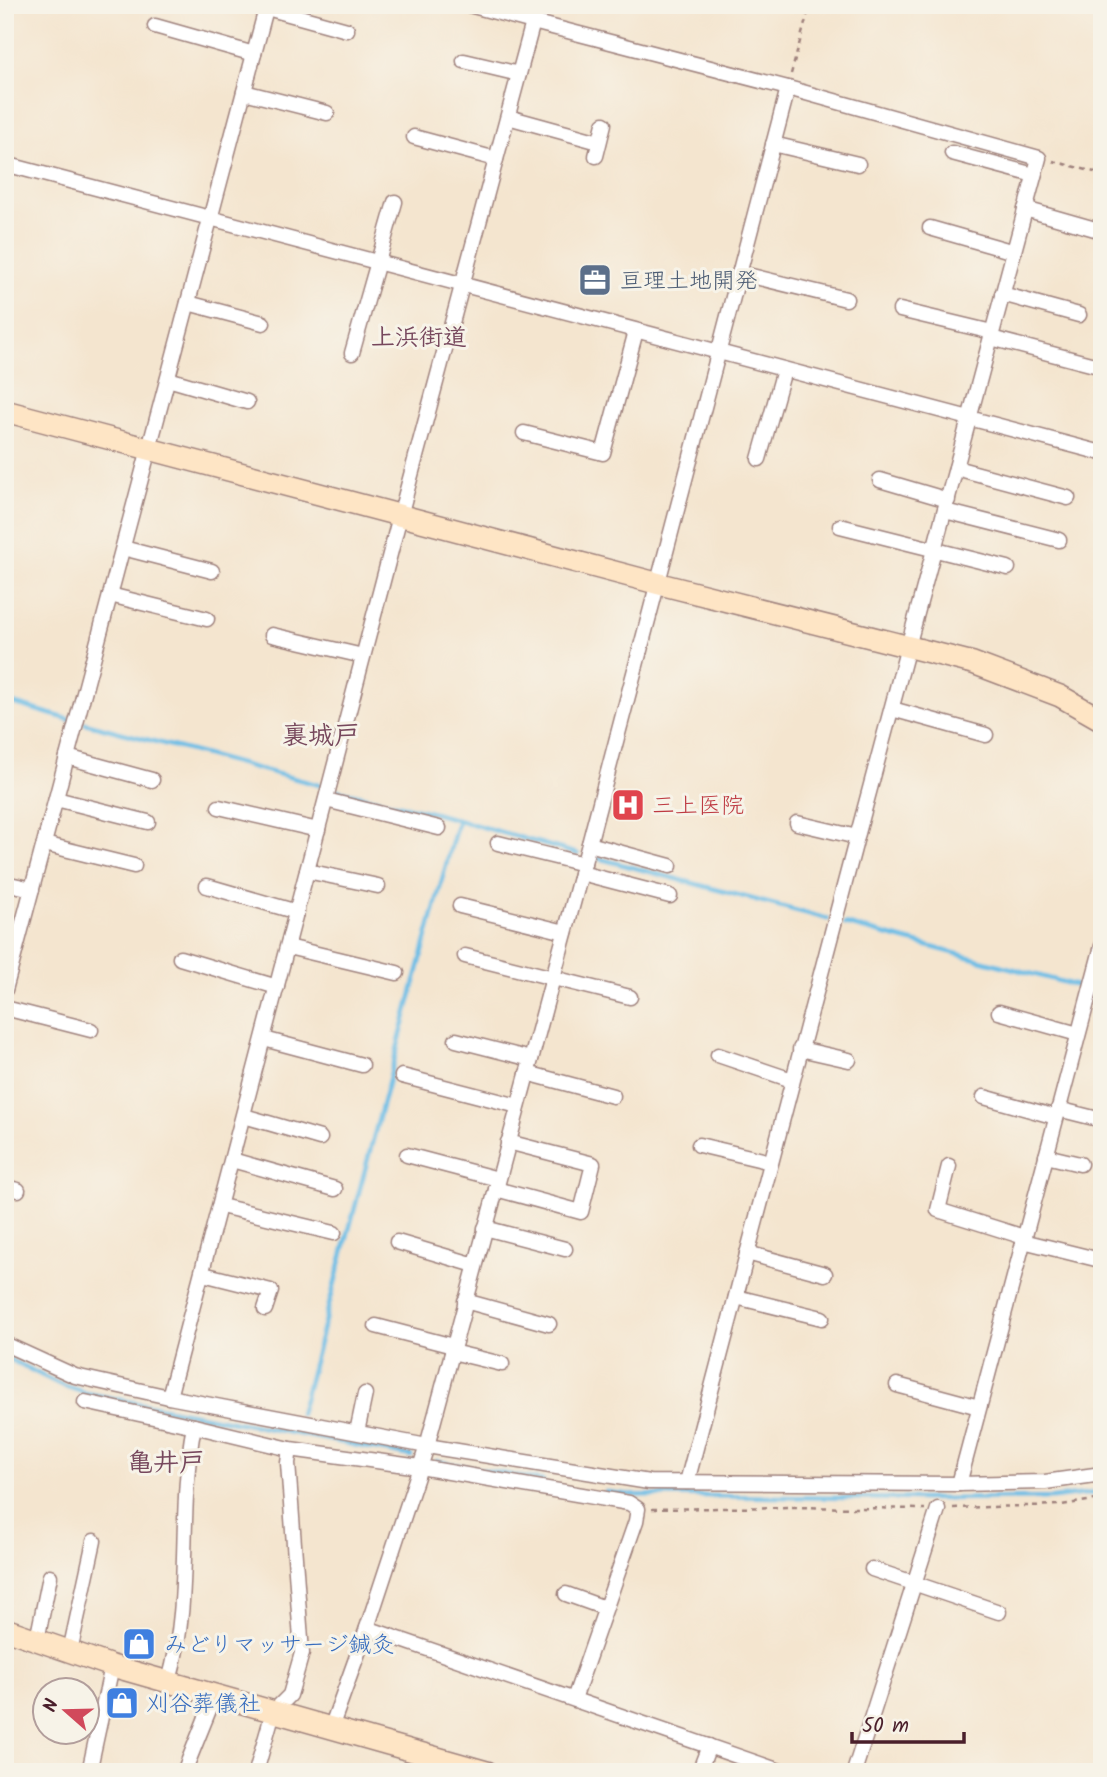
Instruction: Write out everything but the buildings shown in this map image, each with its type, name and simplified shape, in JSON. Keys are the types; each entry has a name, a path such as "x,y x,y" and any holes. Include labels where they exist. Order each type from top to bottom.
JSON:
{"street":[{"path":"469,5 788,88 1039,158 856,837 687,1482"},
{"path":"5,990 254,54 263,6 347,30"},
{"path":"169,1397 400,516 533,22"},
{"path":"155,26 254,54"},
{"path":"464,61 519,75"},
{"path":"331,1728 427,1446 583,868 788,88"},
{"path":"244,92 327,113"},
{"path":"508,117 597,149 604,124"},
{"path":"415,136 496,159"},
{"path":"773,144 858,164"},
{"path":"952,153 1034,175"},
{"path":"5,164 1102,453"},
{"path":"352,353 395,202"},
{"path":"1025,209 1102,231"},
{"path":"930,228 1014,252"},
{"path":"739,273 846,299"},
{"path":"1002,294 1079,315"},
{"path":"188,303 263,323"},
{"path":"900,310 1102,367"},
{"path":"524,433 603,453 636,331"},
{"path":"759,459 784,370"},
{"path":"167,379 247,402"},
{"path":"5,411 1006,674 1060,696 1102,720"},
{"path":"956,468 1068,498"},
{"path":"880,480 946,505 1059,540"},
{"path":"840,526 1008,568"},
{"path":"123,548 212,571"},
{"path":"110,595 207,619"},
{"path":"272,635 363,656"},
{"path":"892,709 986,735"},
{"path":"67,757 152,780"},
{"path":"56,799 148,822"},
{"path":"326,800 439,828"},
{"path":"219,807 318,830"},
{"path":"797,822 856,837"},
{"path":"498,843 670,896"},
{"path":"44,844 135,866"},
{"path":"589,844 670,866"},
{"path":"307,871 378,887"},
{"path":"5,883 32,889"},
{"path":"207,886 297,912"},
{"path":"460,906 565,932"},
{"path":"959,1484 1102,946"},
{"path":"288,947 397,972"},
{"path":"465,956 630,997"},
{"path":"180,958 277,987"},
{"path":"5,1008 91,1030"},
{"path":"999,1012 1078,1034"},
{"path":"264,1039 362,1065"},
{"path":"456,1040 613,1096"},
{"path":"800,1049 849,1060"},
{"path":"718,1055 792,1080"},
{"path":"402,1076 518,1106"},
{"path":"984,1097 1102,1120"},
{"path":"244,1116 320,1138"},
{"path":"407,1155 581,1212 593,1164 508,1142"},
{"path":"699,1145 771,1162"},
{"path":"1046,1156 1080,1164"},
{"path":"232,1160 335,1189"},
{"path":"949,1167 938,1210 1024,1239 1100,1260"},
{"path":"220,1206 334,1233"},
{"path":"485,1228 565,1249"},
{"path":"397,1242 475,1265"},
{"path":"747,1253 825,1274"},
{"path":"203,1274 271,1292 265,1309"},
{"path":"736,1297 822,1318"},
{"path":"466,1301 549,1324"},
{"path":"376,1326 502,1364"},
{"path":"5,1344 75,1376 169,1397 427,1446 649,1482 959,1484 1045,1482 1102,1474"},
{"path":"897,1385 979,1407"},
{"path":"357,1432 365,1394"},
{"path":"85,1402 290,1449 420,1467 629,1503 638,1509 636,1521 574,1699"},
{"path":"169,1681 177,1654 185,1585 184,1495 194,1426"},
{"path":"256,1772 274,1712 290,1695 302,1653 288,1463 290,1449"},
{"path":"854,1772 938,1509"},
{"path":"71,1651 94,1541"},
{"path":"873,1569 999,1612"},
{"path":"37,1640 50,1576"},
{"path":"566,1594 606,1608"},
{"path":"367,1628 783,1772"},
{"path":"5,1629 112,1666 487,1772"},
{"path":"89,1772 112,1666"},
{"path":"184,1772 215,1695"},
{"path":"699,1772 709,1746"}],"path":[{"path":"788,88 810,5"},
{"path":"1039,158 1102,174"},
{"path":"638,1509 938,1509 1060,1505 1102,1499"}],"waterway":[{"path":"9,702 71,720"},
{"path":"85,723 323,786"},
{"path":"336,790 434,813 578,854"},
{"path":"300,1414 458,820"},
{"path":"594,857 828,919"},
{"path":"845,924 1085,988"},
{"path":"5,1357 59,1384 86,1393 411,1456"},
{"path":"436,1461 543,1481"},
{"path":"1098,1484 1102,1483"},
{"path":"606,1492 633,1495 924,1499 1053,1498 1102,1492"}],"place":[{"name":"亘理土地開発","path":"595,280"},
{"name":"三上医院","path":"628,805"},
{"name":"みどりマッサージ鍼灸","path":"139,1644"},
{"name":"刈谷葬儀社","path":"122,1703"}],"district":[{"name":"上浜街道","path":"419,337"},
{"name":"裏城戸","path":"321,735"},
{"name":"亀井戸","path":"166,1462"}]}
